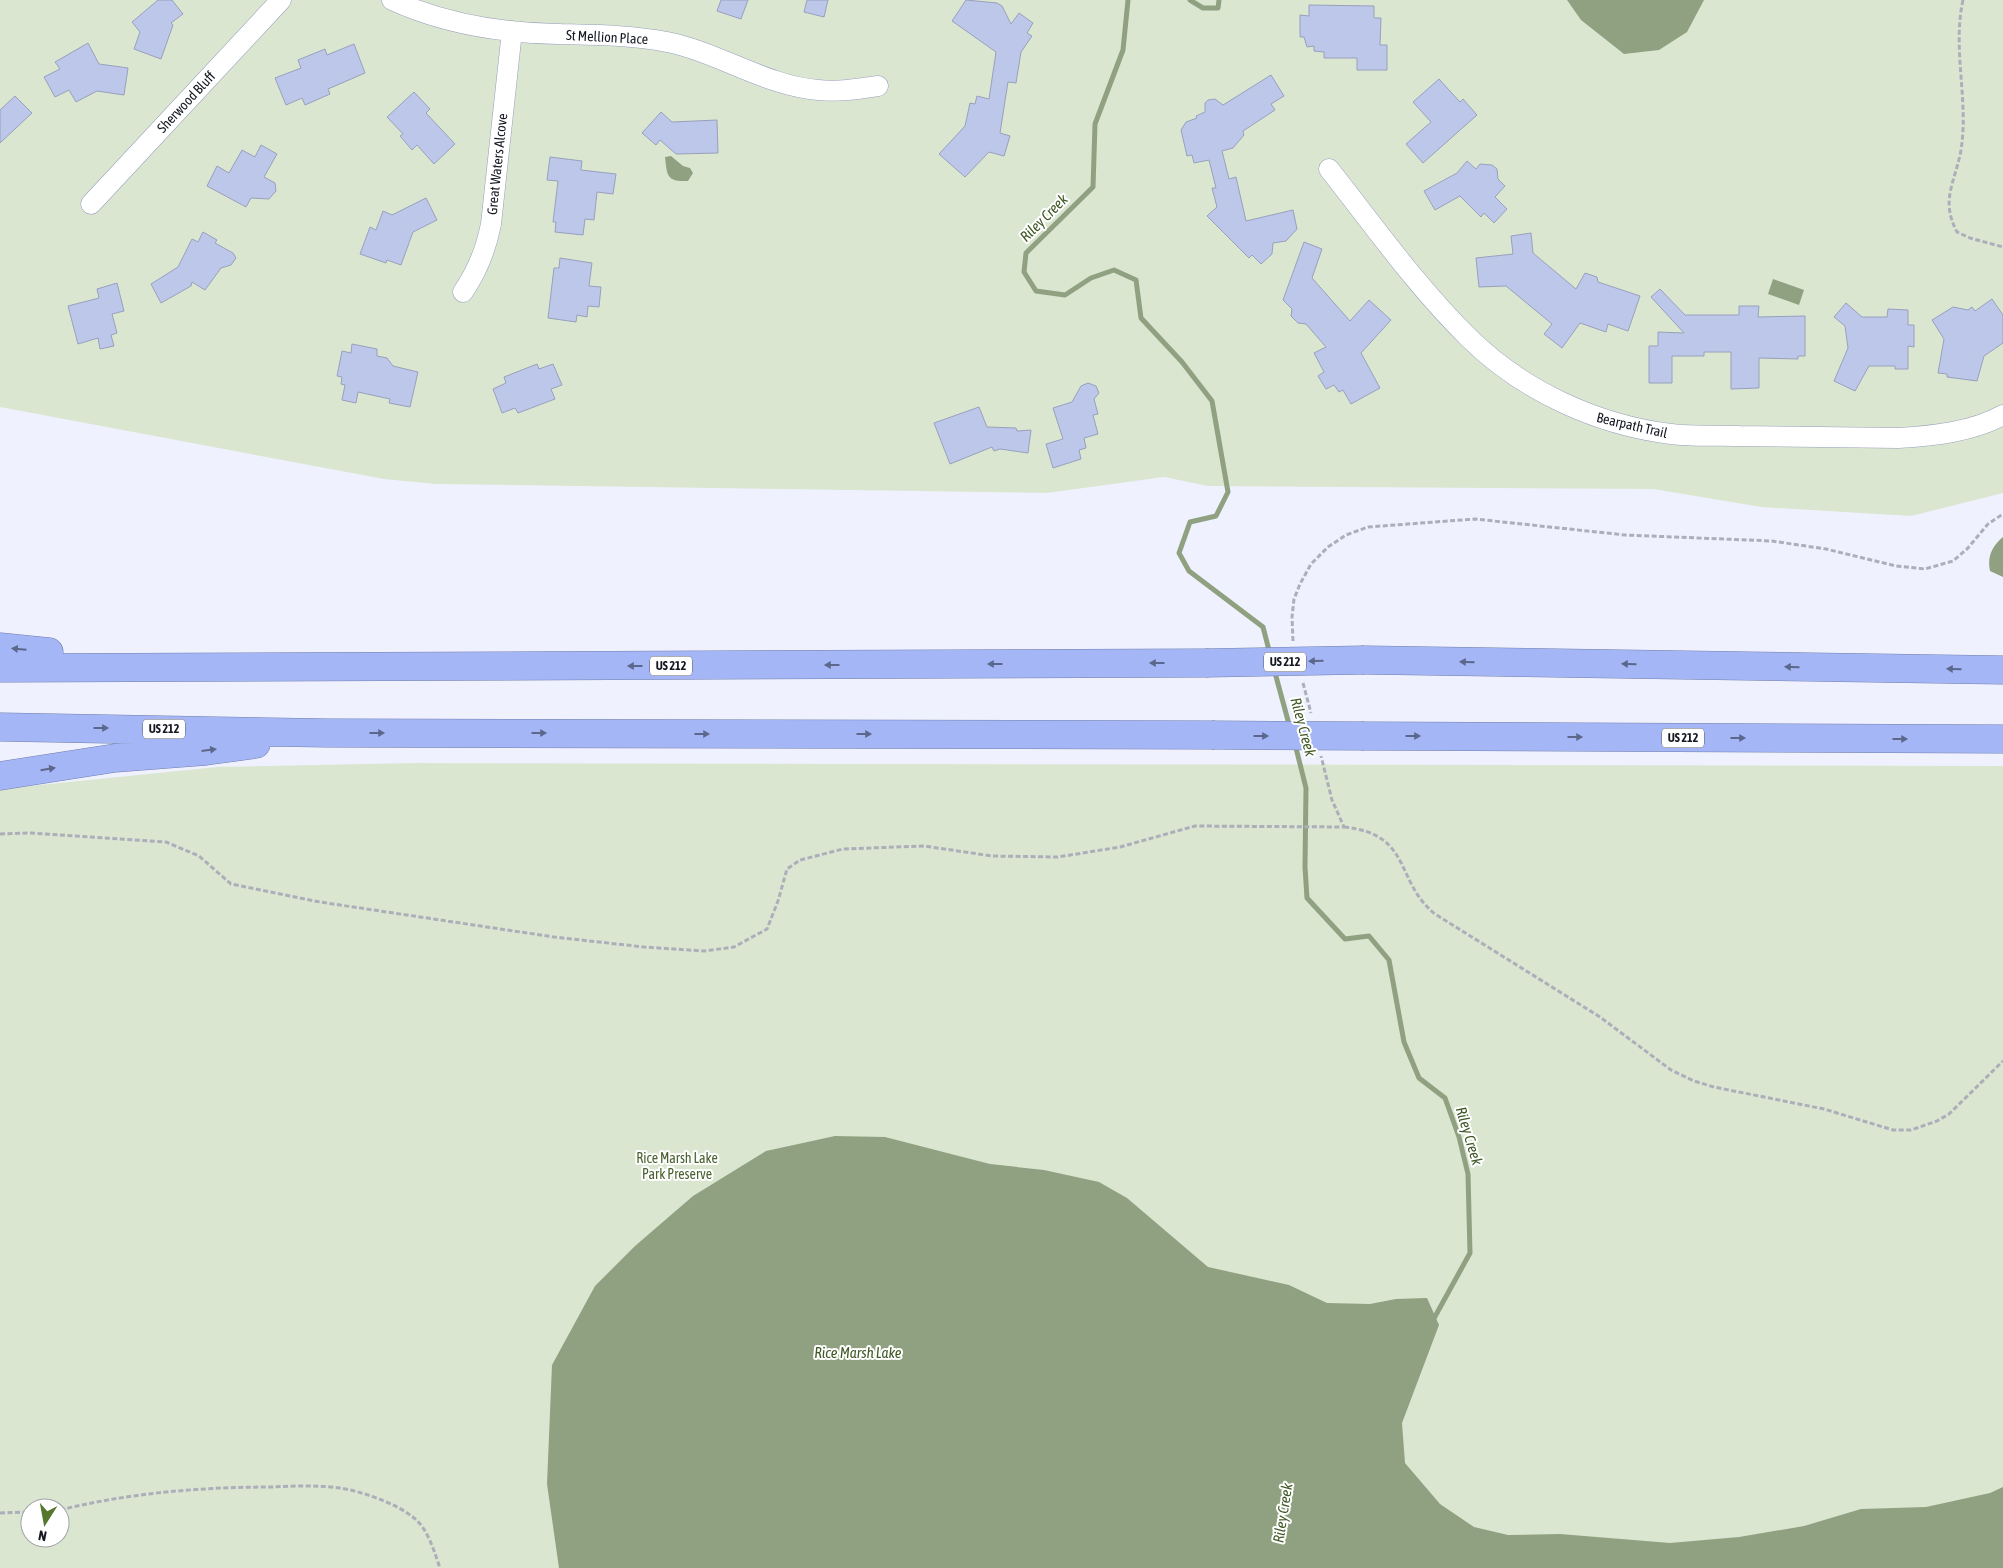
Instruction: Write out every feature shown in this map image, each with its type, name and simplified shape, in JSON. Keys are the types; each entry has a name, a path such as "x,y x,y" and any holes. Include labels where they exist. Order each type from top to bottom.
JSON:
{"highway":[{"path":"0,648 74,654 136,668"},
{"name":"US 212","path":"0,668 1206,663 1364,660 2003,670"},
{"name":"US 212","path":"0,727 328,733 2003,739"},
{"path":"0,776 115,758 206,751 328,733"}],"street":[{"name":"Sherwood Bluff","path":"91,204 281,0"},
{"name":"St Mellion Place","path":"392,0 463,23 512,31 628,36 670,43 786,83 817,90 848,91 878,86"},
{"name":"Great Waters Alcove","path":"463,292 477,271 486,248 491,224 512,31"},
{"name":"Bearpath Trail","path":"1329,169 1434,299 1470,339 1512,373 1551,396 1589,415 1632,428 1673,434 1898,438 1931,436 1987,424 2003,415"}],"path":[{"path":"1963,0 1960,14 1958,54 1962,93 1961,149 1949,198 1948,211 1957,232 1970,238 2003,247"},
{"path":"1294,642 1292,617 1294,599 1311,564 1328,547 1346,535 1368,527 1475,519 1625,535 1762,540 1799,544 1896,566 1925,569 1953,561 1967,549 1988,524 2003,514"},
{"path":"1302,676 1312,720"},
{"path":"1319,746 1332,800 1344,827"},
{"path":"0,834 31,833 166,842 198,856 231,884 240,886 320,902 554,937 644,947 704,951 734,947 767,929 778,901 787,869 800,860 842,849 924,846 992,856 1058,856 1120,847 1195,826 1272,825 1344,827 1372,833 1381,837 1400,859 1421,901 1435,914 1600,1017 1671,1070 1694,1081 1824,1109 1893,1130 1911,1130 1930,1124 1949,1114 2003,1061"},
{"path":"70,1507 95,1501 243,1487 341,1488 362,1493 414,1517 424,1529 440,1568"},
{"path":"0,1513 20,1512"}],"green space":[{"path":"0,0 2003,0 2003,493 1911,516 1761,507 1653,489 1208,486 1164,477 1047,493 435,484 384,479 0,407"},
{"name":"Rice Marsh Lake Park Preserve","path":"414,763 2003,766 2003,1568 0,1568 0,789 217,767"}],"water":[{"path":"1567,0 1704,0 1687,32 1659,50 1624,54 1581,20"},
{"path":"671,156 683,166 690,168 693,173 688,181 672,179 669,176 665,157"},
{"path":"1773,279 1804,290 1799,305 1768,294"},
{"path":"2003,537 2003,577 1990,571 1989,561 1993,548"},
{"name":"Rice Marsh Lake","path":"835,1136 885,1137 990,1164 1044,1170 1099,1182 1127,1198 1208,1267 1289,1285 1327,1303 1370,1304 1396,1299 1427,1298 1439,1325 1402,1423 1405,1463 1440,1504 1474,1527 1508,1535 1560,1534 1670,1543 1739,1537 1804,1526 1861,1509 1926,1507 1990,1493 2003,1487 2003,1568 559,1568 547,1484 552,1365 595,1286 635,1246 693,1196 766,1151"}],"building":[{"path":"158,0 172,0 183,14 171,23 173,25 161,59 134,49 140,32 132,22"},
{"path":"721,0 748,0 741,19 717,11"},
{"path":"807,0 828,0 824,17 804,12"},
{"path":"966,0 997,3 1002,6 1011,24 1019,13 1033,23 1027,33 1032,36 1021,52 1016,83 1008,82 1000,133 1010,136 1004,156 989,152 965,177 939,154 965,126 970,103 975,104 977,96 989,99 996,52 952,21"},
{"path":"1309,5 1374,6 1374,18 1381,18 1380,45 1387,45 1387,70 1357,70 1357,58 1324,58 1324,52 1314,51 1314,46 1307,47 1304,37 1300,37 1300,15 1309,16"},
{"path":"88,43 99,64 128,68 124,95 97,91 76,102 69,90 55,97 44,77 60,69 55,62"},
{"path":"354,44 365,73 328,89 330,94 305,105 302,98 286,105 275,78 301,68 298,60 325,49 327,55"},
{"path":"1271,75 1284,96 1271,104 1275,110 1243,131 1244,135 1233,148 1222,151 1229,179 1236,177 1246,221 1293,210 1297,229 1286,241 1273,243 1272,254 1261,264 1252,255 1249,258 1207,216 1217,207 1212,188 1216,188 1209,160 1194,163 1192,155 1187,156 1181,130 1186,122 1197,118 1196,116 1205,112 1205,103 1208,100 1215,99 1223,105"},
{"path":"1439,79 1460,102 1463,99 1477,115 1423,163 1406,144 1431,122 1413,102"},
{"path":"414,92 430,109 426,113 455,144 434,164 417,145 412,150 400,136 403,134 387,117"},
{"path":"15,96 32,113 0,143 0,110"},
{"path":"661,112 672,122 717,120 718,153 676,154 660,140 656,145 642,133"},
{"path":"261,145 277,154 264,177 275,183 276,191 269,199 251,198 246,207 207,186 217,166 229,173 242,150 255,157"},
{"path":"550,157 582,161 581,170 616,174 613,194 597,192 594,220 585,219 583,235 555,232 556,222 553,222 558,181 547,180"},
{"path":"1467,161 1476,169 1480,164 1492,165 1497,169 1498,179 1505,186 1495,197 1507,209 1494,223 1484,213 1481,217 1460,196 1435,210 1424,191 1457,173"},
{"path":"426,198 437,220 413,232 401,265 387,260 386,263 360,254 370,227 376,230 383,211 392,215"},
{"path":"203,232 217,240 215,243 233,253 236,258 231,265 221,268 205,290 192,282 191,286 161,303 151,284 178,267 192,239 198,242"},
{"path":"1531,233 1533,253 1576,289 1585,273 1597,277 1598,282 1640,296 1628,331 1608,324 1606,332 1580,323 1562,348 1544,334 1552,324 1506,286 1479,287 1476,258 1513,254 1511,236"},
{"path":"1304,242 1322,249 1312,278 1350,321 1369,300 1391,320 1361,353 1380,388 1351,404 1343,390 1339,392 1334,385 1326,389 1318,376 1324,372 1314,353 1326,347 1306,324 1298,323 1291,316 1292,309 1283,300"},
{"path":"560,258 592,263 589,286 601,287 599,307 588,306 587,317 577,315 576,322 548,318 554,268 559,268"},
{"path":"117,283 124,311 112,314 117,333 111,335 114,346 100,349 98,338 78,344 68,306 99,298 97,289"},
{"path":"1660,289 1685,315 1739,315 1739,306 1759,306 1758,317 1805,316 1805,356 1798,356 1798,359 1759,358 1759,388 1731,389 1731,352 1704,352 1704,356 1672,356 1672,383 1649,383 1649,346 1658,346 1658,332 1684,333 1651,297"},
{"path":"1992,299 2003,315 2003,343 1984,356 1977,381 1947,377 1947,374 1938,373 1944,339 1932,320 1953,307 1968,310 1972,307 1975,311"},
{"path":"1846,303 1862,317 1887,317 1888,309 1908,310 1908,325 1914,325 1914,347 1908,346 1908,369 1895,369 1895,366 1869,366 1855,391 1834,381 1848,348 1845,326 1834,317"},
{"path":"352,344 377,349 377,356 387,358 393,366 418,372 410,407 389,403 390,399 358,392 356,403 342,400 345,385 341,384 342,377 337,376 342,351 351,353"},
{"path":"537,364 539,369 553,364 562,385 551,389 555,399 518,413 515,408 502,413 493,389 506,383 504,377"},
{"path":"1088,383 1096,386 1099,393 1094,399 1098,414 1093,415 1098,434 1084,438 1086,448 1079,450 1081,459 1053,468 1046,444 1063,439 1053,408 1072,402 1081,386"},
{"path":"979,407 987,427 1016,428 1017,431 1031,430 1028,453 1000,449 994,451 992,447 950,464 934,423"}],"waterway":[{"name":"Riley Creek","path":"1128,0 1123,50 1095,124 1093,187 1026,253 1024,272 1036,291 1065,295 1091,278 1114,270 1136,280 1141,318 1182,362 1212,401 1228,492 1216,516 1190,522 1179,553 1189,571 1263,627 1270,654"},
{"name":"Riley Creek","path":"1190,0 1203,8 1218,8 1219,0"},
{"name":"Riley Creek","path":"1274,669 1290,728"},
{"name":"Riley Creek","path":"1295,744 1306,788 1305,867 1307,898 1345,939 1369,936 1389,960 1404,1042 1419,1078 1445,1098 1459,1137 1468,1174 1470,1253 1432,1322"}]}
